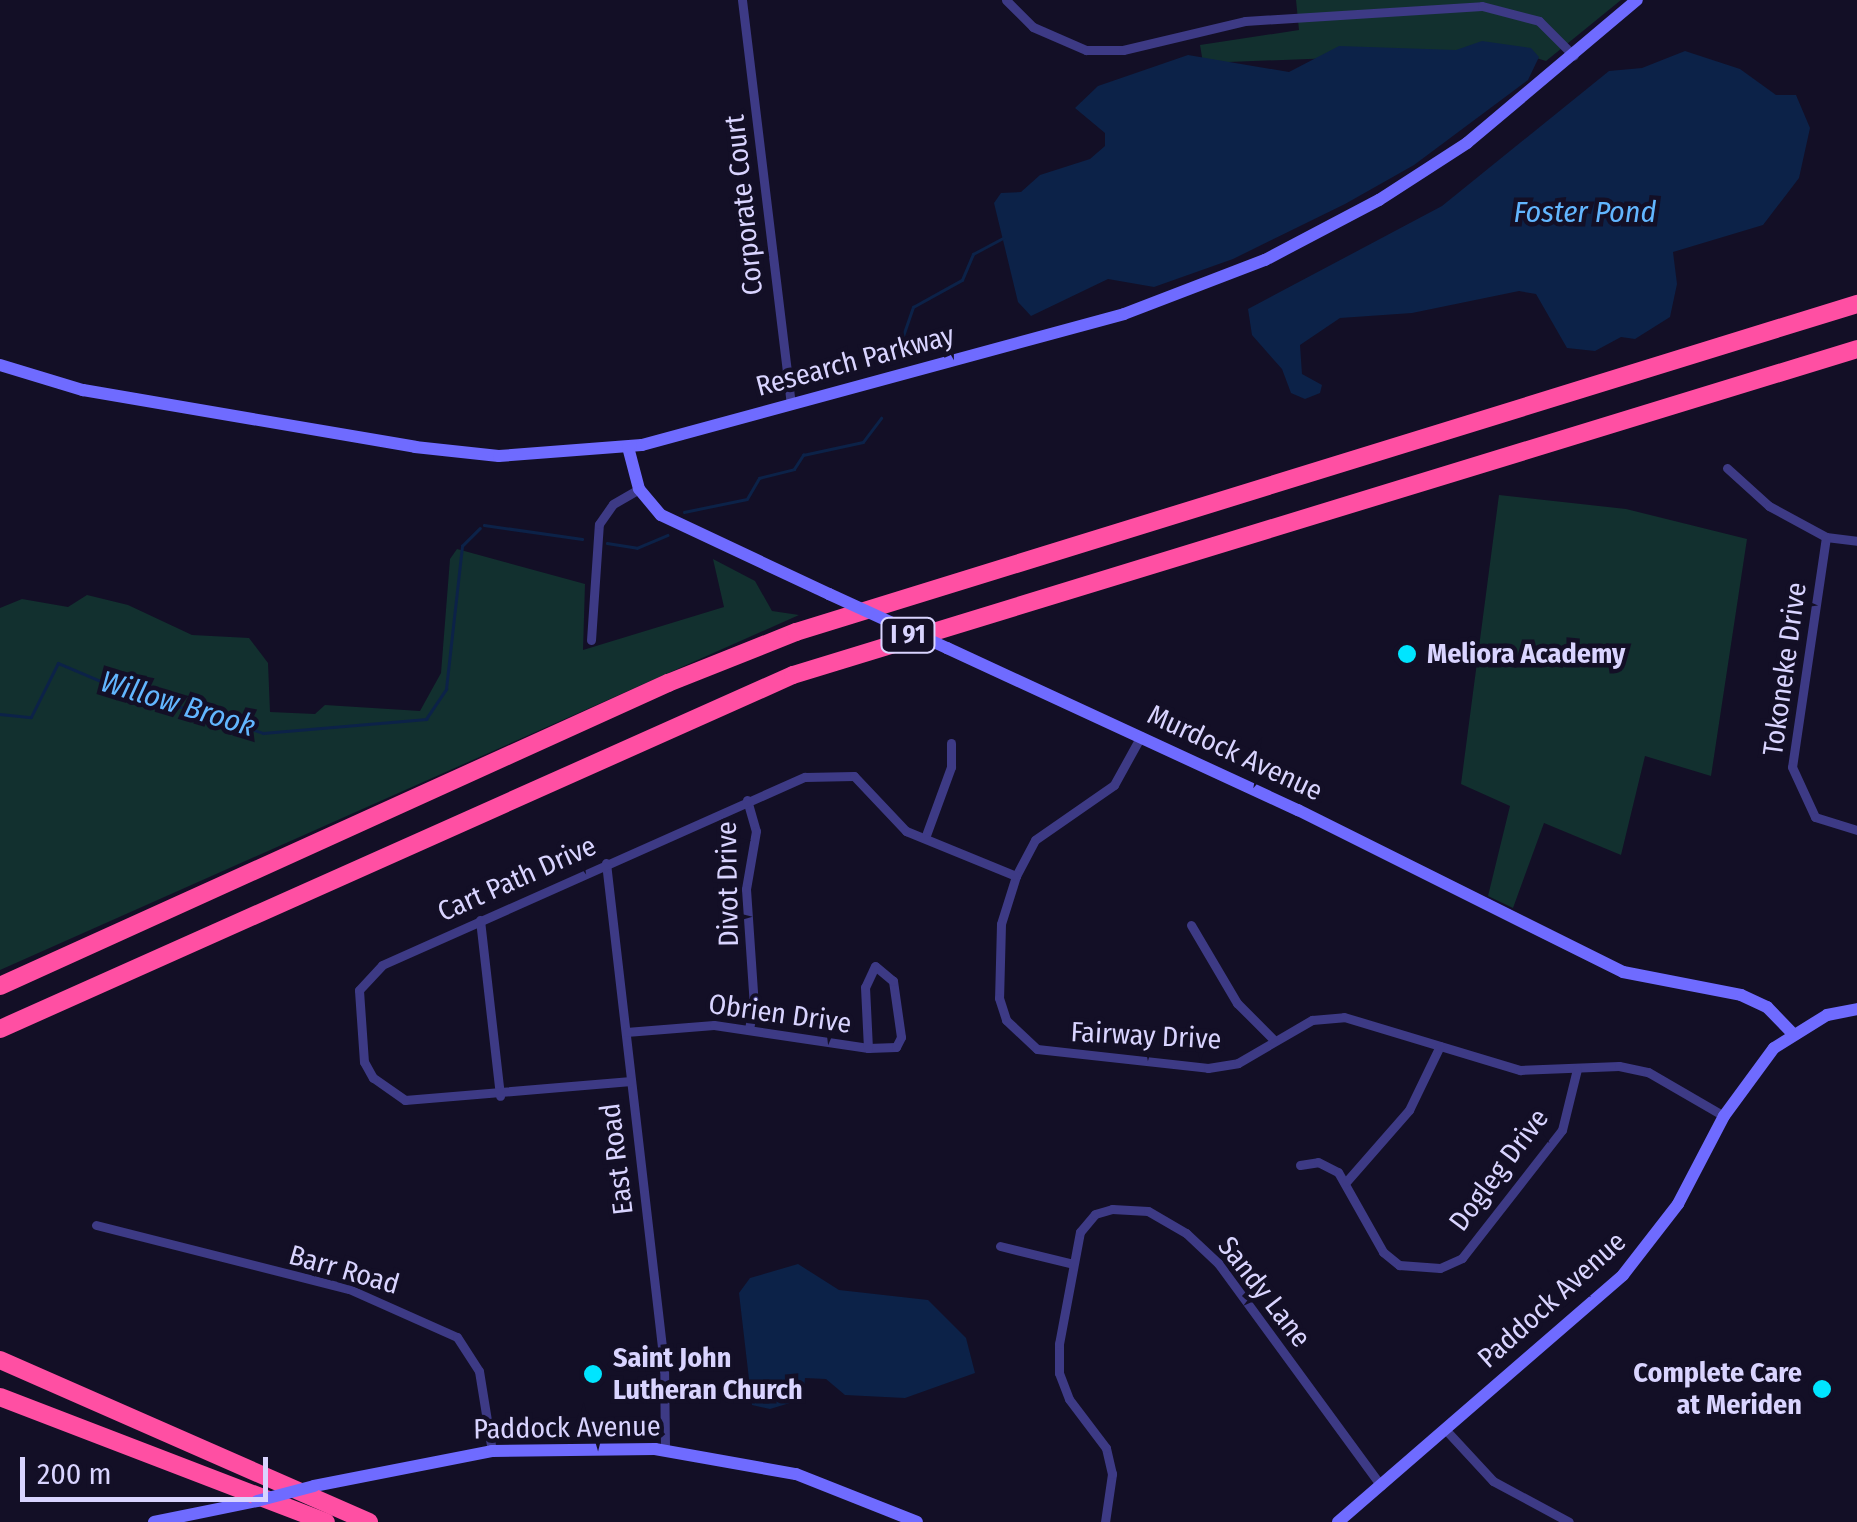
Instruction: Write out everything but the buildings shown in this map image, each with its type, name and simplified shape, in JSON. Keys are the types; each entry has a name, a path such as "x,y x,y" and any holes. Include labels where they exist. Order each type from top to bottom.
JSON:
{"highway":[{"name":"I 91","path":"0,986 781,637 1857,304"},
{"name":"I 91","path":"0,1029 794,674 1857,349"},
{"path":"0,1360 369,1522"},
{"path":"0,1397 326,1522"}],"main road":[{"name":"Research Parkway","path":"0,365 83,390 415,447 499,456 628,447 1124,314 1265,260 1444,158 1574,56 1638,0"},
{"path":"628,447 639,489"},
{"name":"Murdock Avenue","path":"639,489 672,521 1141,736 1622,972 1741,995 1767,1007 1792,1033"},
{"path":"1792,1033 1857,1009"},
{"name":"Paddock Avenue","path":"1338,1522 1578,1316 1652,1244 1757,1065 1792,1033"},
{"name":"Paddock Avenue","path":"154,1522 179,1520 314,1486 492,1452 665,1450 796,1474 916,1522"}],"street":[{"name":"Corporate Court","path":"742,0 791,404"},
{"path":"1006,0 1033,27 1086,50 1123,50 1245,20 1482,6 1539,22 1574,56"},
{"path":"1727,468 1770,506 1826,537 1857,541"},
{"path":"591,640 599,524 612,504 639,489"},
{"name":"Tokoneke Drive","path":"1826,537 1792,767 1814,817 1857,830"},
{"name":"Fairway Drive","path":"1141,736 1114,784 1035,840 1016,876 1001,924 999,998 1006,1020 1037,1050 1208,1068 1238,1063 1273,1039 1312,1020 1344,1017 1520,1070 1648,1072 1724,1116"},
{"path":"926,838 951,767 951,743"},
{"name":"Cart Path Drive","path":"631,1081 500,1096 404,1100 387,1090 364,1062 358,1011 370,971 805,776 854,776 893,821 1016,876"},
{"name":"Divot Drive","path":"746,800 756,831 746,888 754,1006 750,1028"},
{"name":"East Road","path":"606,864 664,1364 665,1450"},
{"path":"480,920 500,1096"},
{"path":"1191,925 1237,1003 1273,1039"},
{"name":"Obrien Drive","path":"626,1032 690,1025 750,1028 868,1048 896,1047 902,1037 894,981 875,966 865,987 868,1048"},
{"path":"1300,1165 1329,1165 1346,1182 1409,1110 1440,1046"},
{"name":"Dogleg Drive","path":"1346,1182 1383,1252 1399,1265 1440,1268 1462,1258 1562,1130 1577,1069"},
{"name":"Sandy Lane","path":"1105,1522 1112,1474 1106,1448 1069,1399 1058,1373 1070,1262 1080,1232 1095,1214 1112,1209 1148,1212 1186,1233 1218,1263 1381,1486"},
{"name":"Barr Road","path":"96,1226 349,1290 457,1337 479,1371 492,1452"},
{"path":"1000,1246 1070,1262"},
{"path":"1444,1428 1493,1481 1569,1522"}],"green space":[{"path":"1296,0 1621,0 1546,61 1513,51 1203,63 1200,45 1299,30"},
{"path":"1499,495 1626,509 1747,539 1711,776 1645,756 1621,855 1544,823 1513,908 1488,896 1510,806 1461,784"},
{"path":"457,549 585,584 583,650 724,607 713,559 755,581 772,611 799,615 0,970 0,608 22,599 68,607 87,595 128,605 192,635 249,638 268,663 270,712 315,714 325,705 420,711 441,673 450,559"}],"water":[{"name":"Foster Pond","path":"1482,41 1531,48 1539,57 1528,80 1414,165 1345,204 1233,259 1154,287 1108,279 1031,316 1018,302 994,203 1001,193 1021,192 1040,175 1090,159 1105,146 1105,133 1075,108 1098,86 1188,55 1289,72 1339,46 1456,50"},
{"name":"Foster Pond","path":"1685,51 1740,69 1776,95 1796,95 1810,128 1799,178 1763,225 1673,252 1677,284 1670,317 1635,339 1621,337 1595,351 1567,348 1536,294 1519,291 1412,313 1340,318 1300,345 1302,374 1322,385 1320,393 1305,399 1291,393 1282,369 1252,335 1248,309 1442,206 1609,71 1642,68"},
{"path":"798,1264 839,1290 928,1300 966,1338 975,1373 905,1398 845,1395 826,1379 805,1378 803,1399 770,1409 752,1405 739,1293 750,1278"}],"waterway":[{"name":"Willow Brook","path":"894,362 913,307 962,280 973,254 1003,238"},
{"name":"Willow Brook","path":"684,512 747,499 759,478 794,469 803,455 863,442 881,418"},
{"name":"Willow Brook","path":"484,525 582,539"},
{"name":"Willow Brook","path":"0,714 31,717 58,663 148,701 197,710 263,733 426,719 446,689 462,546 480,528"},
{"name":"Willow Brook","path":"607,543 637,548 667,535"}],"place":[{"name":"Meliora Academy","path":"1407,654"},
{"name":"Saint John Lutheran Church","path":"593,1374"},
{"name":"Complete Care at Meriden","path":"1822,1389"}]}
